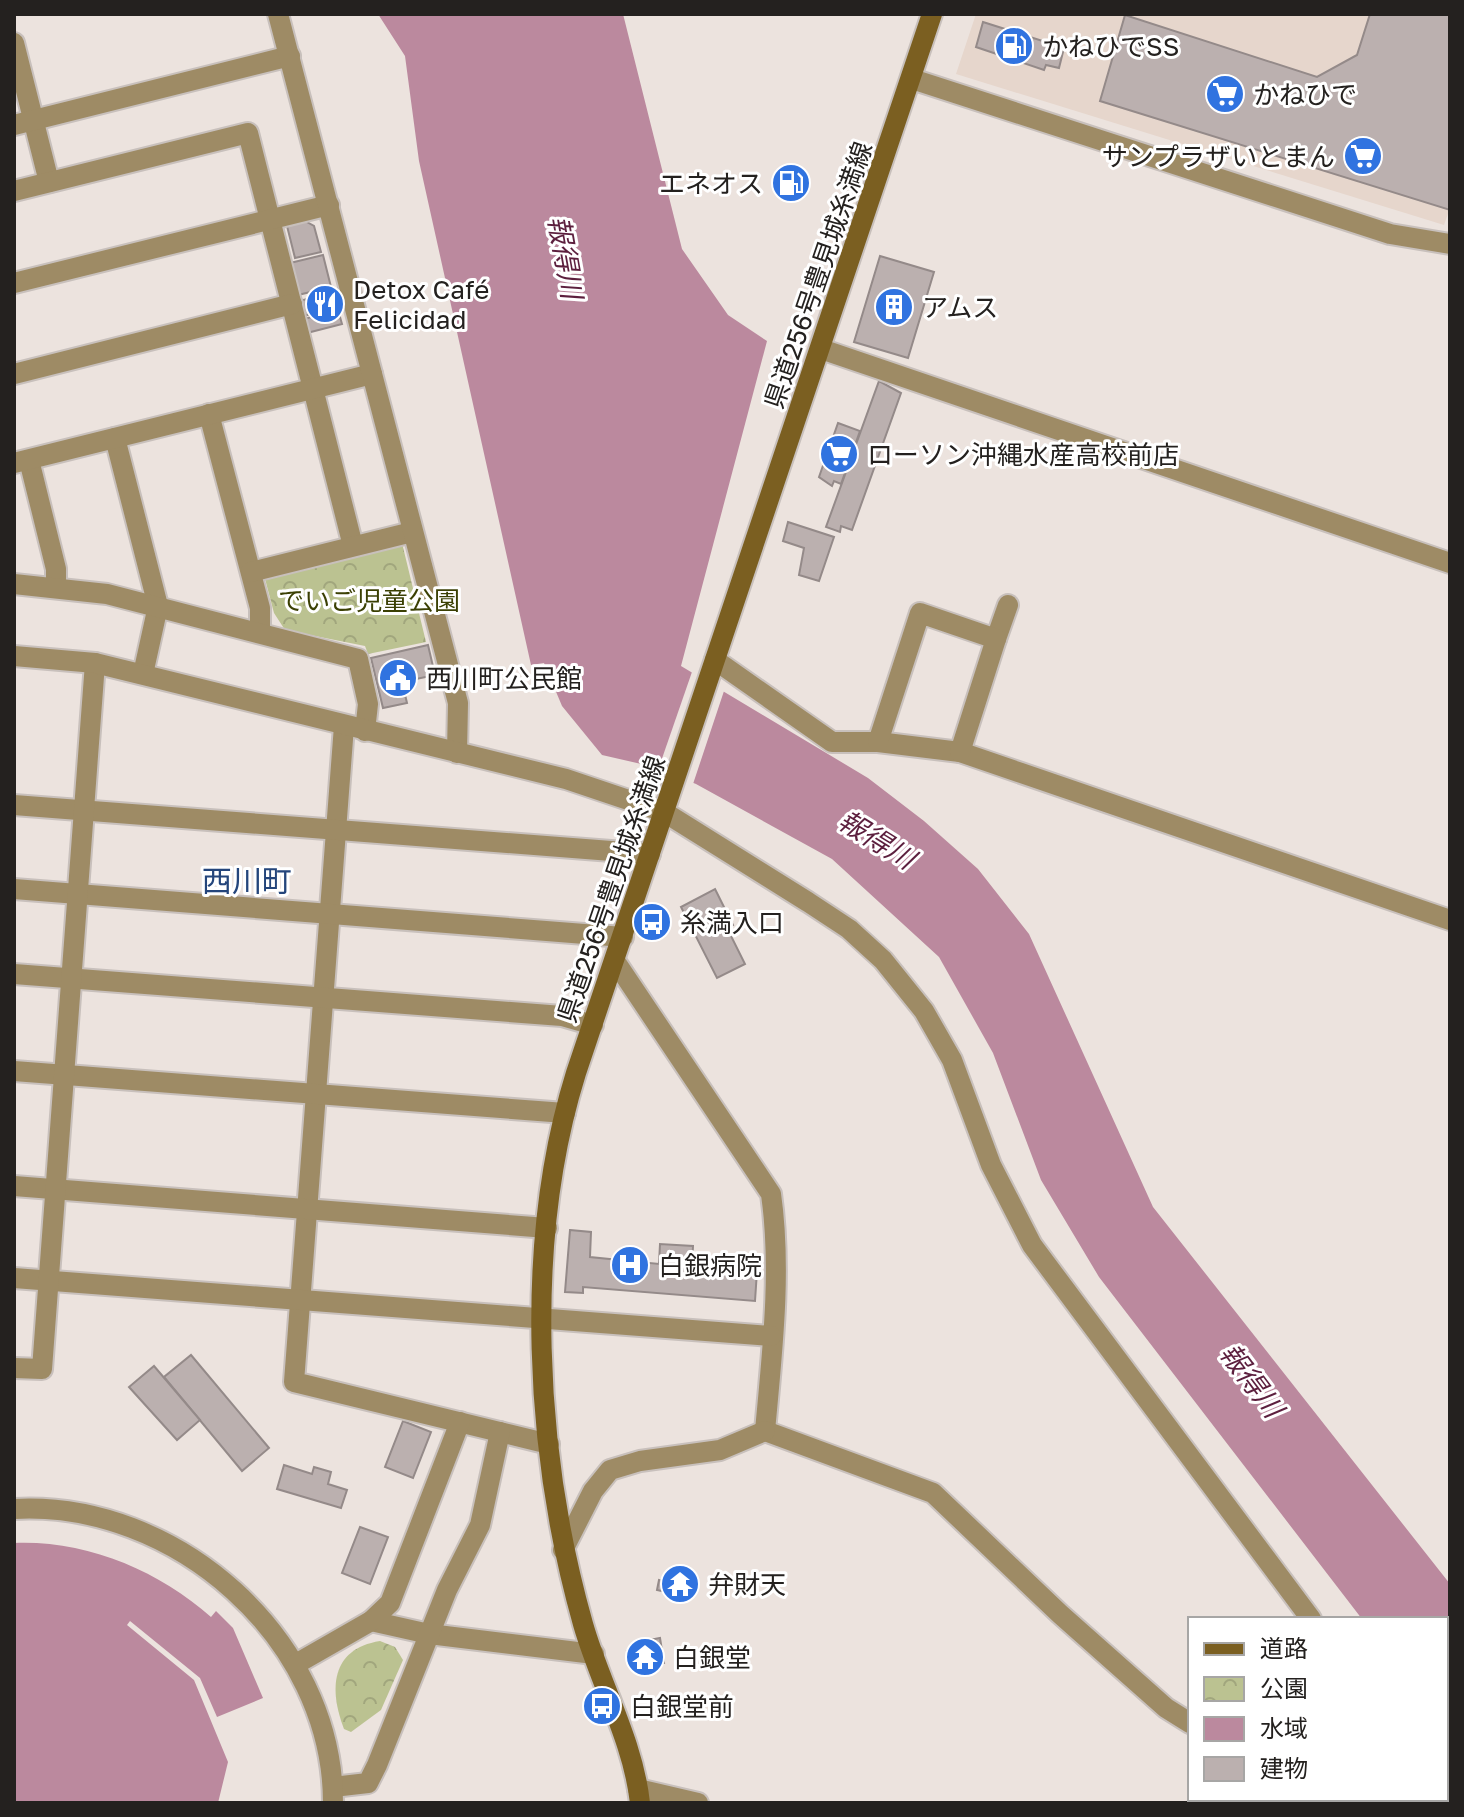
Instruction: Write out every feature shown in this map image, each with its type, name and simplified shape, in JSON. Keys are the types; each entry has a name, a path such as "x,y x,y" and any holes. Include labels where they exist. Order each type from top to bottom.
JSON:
{"main road":[{"name":"県道256号豊見城糸満線","path":"639,1796 629,1752 594,1654 563,1550 549,1444 543,1320 547,1228 565,1113 932,14"}],"street":[{"path":"278,14 458,703 457,753"},
{"path":"14,43 24,122 49,182"},
{"path":"24,122 290,56"},
{"path":"912,79 1390,234 1450,244"},
{"path":"14,191 248,133 353,546"},
{"path":"14,283 329,205"},
{"path":"14,374 292,304"},
{"path":"821,349 1450,563"},
{"path":"56,588 56,569 21,462 372,374"},
{"path":"209,414 260,608 260,632"},
{"path":"115,438 158,606 143,674"},
{"path":"251,572 412,532"},
{"path":"14,584 107,594 358,659 368,704 365,731"},
{"path":"960,752 1008,605"},
{"path":"878,742 920,613 996,639"},
{"path":"14,656 95,663 592,786 664,812 849,929 883,960 924,1011 952,1060 991,1165 1032,1245 1310,1617"},
{"path":"14,1368 42,1369 95,663"},
{"path":"713,666 832,742 878,742 960,752 1450,920"},
{"path":"344,726 294,1382 549,1444"},
{"path":"14,805 650,854"},
{"path":"14,889 623,937"},
{"path":"615,961 771,1194 776,1228 765,1431"},
{"path":"14,974 562,1016 593,1025"},
{"path":"14,1071 565,1113"},
{"path":"14,1186 547,1228"},
{"path":"14,1278 771,1336"},
{"path":"296,1664 371,1621 390,1603 460,1422"},
{"path":"563,1550 593,1491 610,1470 640,1461 720,1450 765,1431 933,1493 1084,1635 1166,1708 1188,1722"},
{"path":"14,1509 96,1515 132,1527 187,1554 212,1572 261,1618 296,1664 319,1725 333,1795 368,1783 429,1634 480,1525 500,1432"},
{"path":"371,1621 429,1634 594,1654"},
{"path":"639,1796 698,1803"}],"shaded area":[{"path":"976,14 1450,14 1450,208 1444,225 956,74"}],"green space":[{"name":"でいご児童公園","path":"402,543 426,642 368,654 365,646 285,630 274,613 264,575"},
{"path":"380,1641 395,1647 403,1660 381,1710 351,1732 344,1729 339,1714 336,1700 338,1673 351,1653 363,1645"}],"water":[{"name":"報得川","path":"378,14 623,14 682,249 728,315 767,341 681,666 868,778 924,821 978,869 1029,934 1153,1207 1450,1584 1450,1733 1448,1617 1360,1617 1099,1277 1041,1180 993,1053 939,957 832,859 696,784 650,766 602,755 562,706 544,663 531,665 419,161 405,56"},
{"path":"14,1543 68,1547 120,1561 168,1585 211,1617 216,1611 233,1628 263,1698 217,1717 200,1678 130,1621 127,1625 194,1680 228,1762 218,1803 14,1803"}],"pier":[{"path":"693,669 725,688 692,787 657,773"}],"building":[{"name":"サンプラザいとまん","path":"1370,14 1450,14 1450,210 1100,101 1125,15 1317,77 1357,55"},
{"name":"かねひでSS","path":"983,22 1052,44 1051,48 1063,52 1059,68 1046,65 1044,70 976,47"},
{"path":"305,221 314,226 321,252 295,258 287,226"},
{"path":"323,255 331,287 298,295 290,263"},
{"name":"アムス","path":"880,256 934,272 908,358 854,342"},
{"path":"333,293 337,308 303,316 299,301"},
{"path":"338,310 342,324 307,333 304,319"},
{"path":"879,381 901,393 852,530 841,526 840,532 826,527"},
{"name":"ローソン沖縄水産高校前店","path":"838,423 860,431 841,484 834,481 832,486 819,477"},
{"path":"788,522 834,537 819,581 799,575 804,548 783,541"},
{"name":"西川町公民館","path":"428,645 435,675 402,682 407,703 383,708 371,658"},
{"path":"715,889 733,925 727,928 745,964 717,978 681,907"},
{"name":"白銀病院","path":"570,1230 591,1232 590,1257 659,1264 660,1244 693,1246 692,1267 757,1271 755,1301 583,1287 583,1293 565,1292"},
{"path":"191,1355 269,1448 242,1471 164,1377"},
{"path":"154,1366 200,1420 177,1440 129,1387"},
{"path":"403,1421 431,1432 413,1478 385,1467"},
{"path":"284,1465 312,1474 314,1467 331,1472 328,1484 347,1490 341,1508 277,1489"},
{"path":"360,1527 388,1537 370,1584 342,1573"},
{"path":"659,1580 668,1582 666,1592 657,1590"},
{"name":"白銀堂","path":"660,1638 664,1663 645,1667 644,1663 629,1665 627,1651 640,1648 639,1642"}],"place":[{"name":"かねひでSS","path":"1014,46"},
{"name":"かねひで","path":"1225,94"},
{"name":"サンプラザいとまん","path":"1363,156"},
{"name":"エネオス","path":"791,183"},
{"name":"Detox Café Felicidad","path":"325,304"},
{"name":"アムス","path":"894,307"},
{"name":"ローソン沖縄水産高校前店","path":"839,454"},
{"name":"西川町公民館","path":"398,678"},
{"name":"糸満入口","path":"652,922"},
{"name":"白銀病院","path":"630,1265"},
{"name":"弁財天","path":"680,1584"},
{"name":"白銀堂","path":"645,1657"},
{"name":"白銀堂前","path":"602,1706"}],"district":[{"name":"西川町","path":"247,881"}]}
